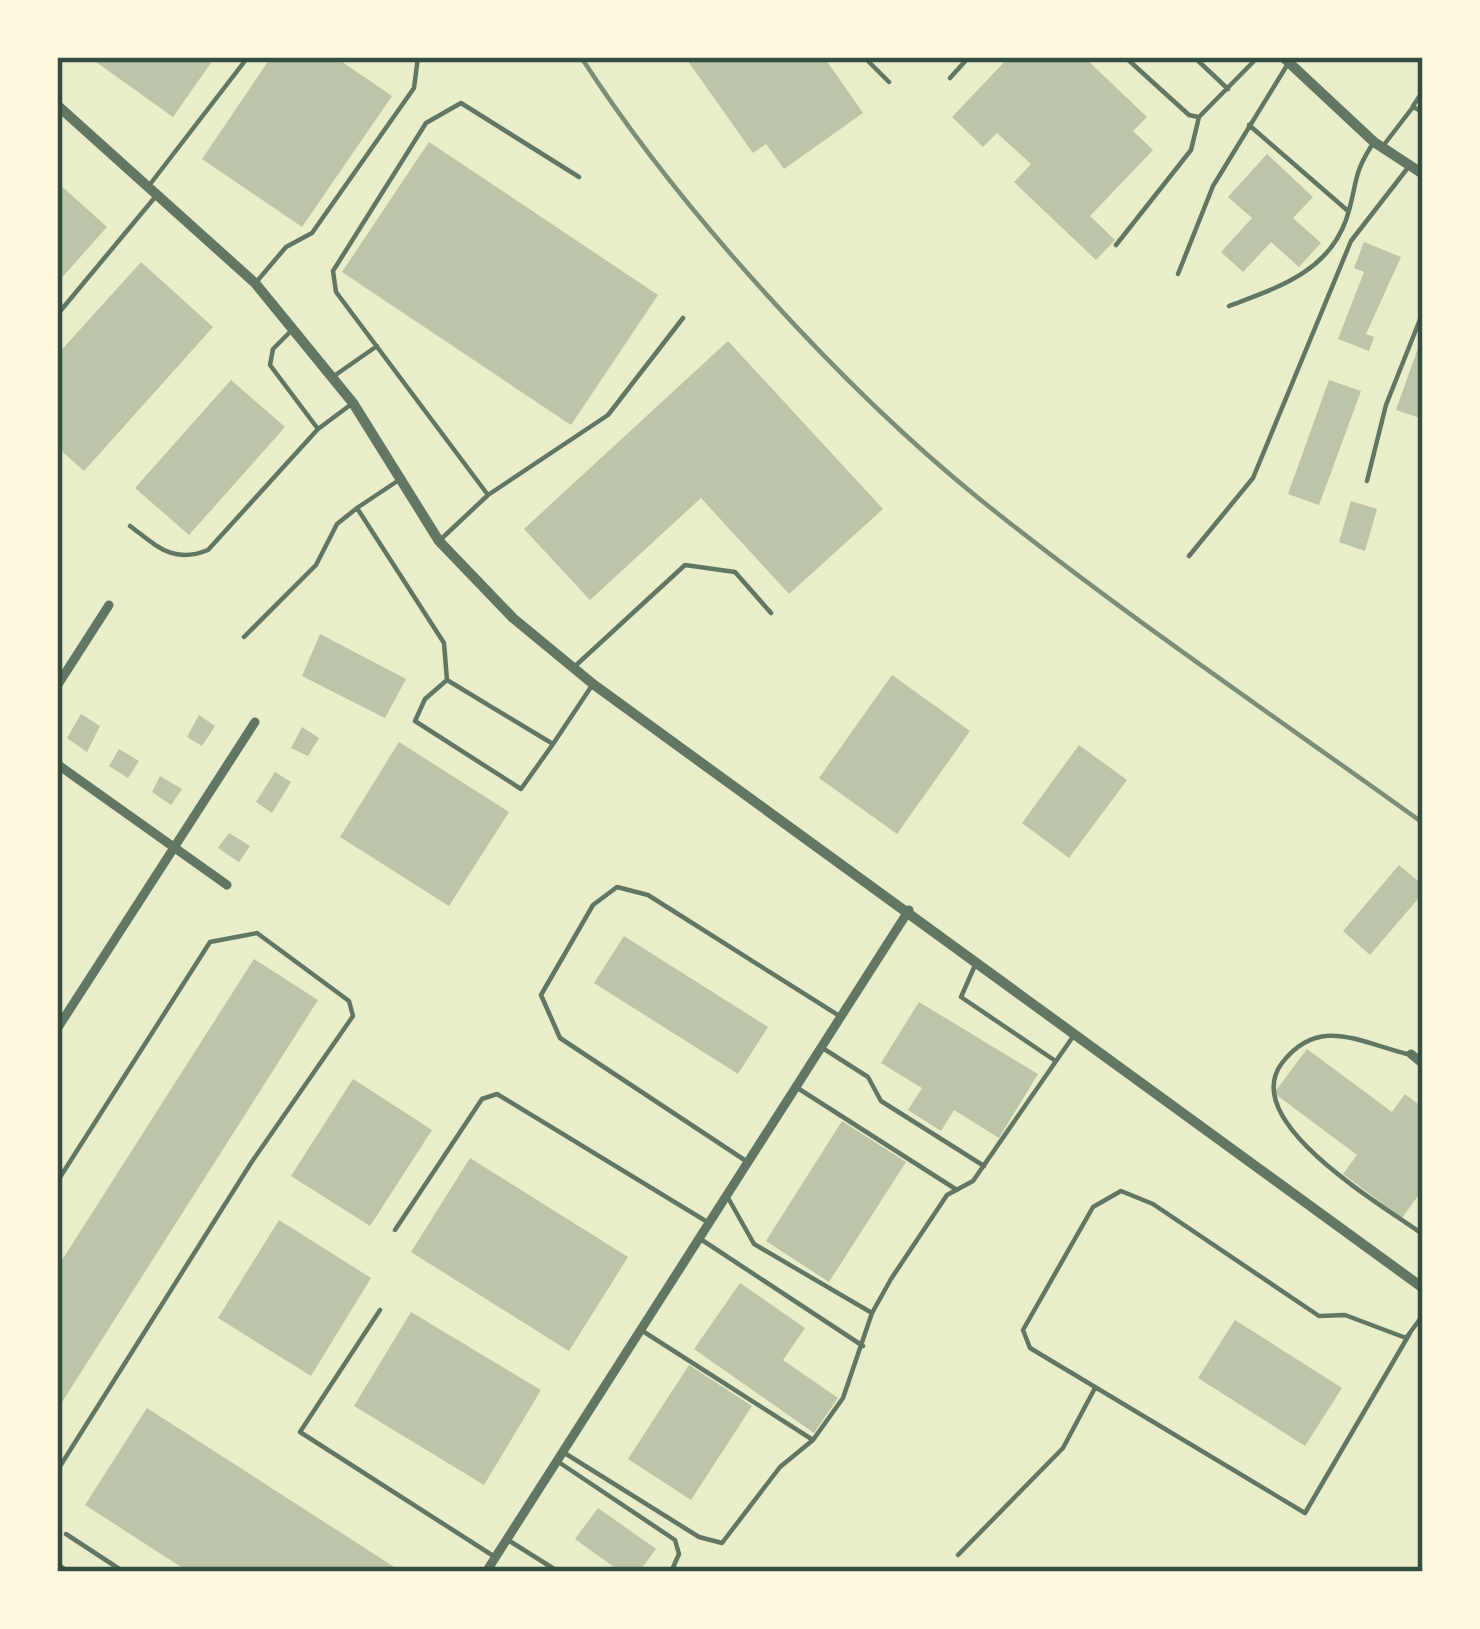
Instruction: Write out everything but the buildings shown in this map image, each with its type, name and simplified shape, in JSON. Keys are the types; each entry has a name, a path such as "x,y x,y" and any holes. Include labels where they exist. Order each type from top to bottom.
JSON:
{"street":[{"path":"1285,59 1378,144 1423,174"},
{"path":"57,105 254,284 294,327 353,403 439,541 513,618 593,684 1423,1288"},
{"path":"57,686 109,605"},
{"path":"57,1030 255,722"},
{"path":"57,764 227,885"},
{"path":"486,1572 909,910"},
{"path":"1411,1054 1423,1064"}],"lane":[{"path":"57,315 248,57"},
{"path":"254,284 286,247 312,233 414,88 418,57"},
{"path":"864,57 889,82"},
{"path":"950,78 969,57"},
{"path":"1125,57 1189,116 1199,117"},
{"path":"1194,57 1228,88"},
{"path":"1116,244 1191,150 1199,117 1258,57"},
{"path":"1178,274 1214,186 1285,59"},
{"path":"1229,306 1300,279 1336,239 1348,211 1354,171 1423,91"},
{"path":"488,495 337,292 333,272 426,123 461,103 579,178"},
{"path":"1412,107 1423,112"},
{"path":"1249,125 1348,211"},
{"path":"1189,556 1253,478 1352,241 1410,165"},
{"path":"1367,482 1386,405 1423,312"},
{"path":"439,541 488,495 608,415 683,318"},
{"path":"294,327 272,350 270,365 318,429"},
{"path":"334,376 377,346"},
{"path":"130,526 170,556 189,558 208,550 318,429 353,403"},
{"path":"244,637 316,565 338,524 400,480"},
{"path":"357,508 445,643 447,680"},
{"path":"573,668 685,565 735,572 771,614"},
{"path":"447,680 553,744"},
{"path":"447,680 425,699 415,721 521,789 593,684"},
{"path":"748,1162 560,1038 551,1025 541,995 593,905 617,887 648,895 841,1017"},
{"path":"57,1182 210,942 257,933 350,1001 352,1016 251,1163 57,1471"},
{"path":"977,961 962,998 1054,1060"},
{"path":"1411,1054 1319,1032 1297,1043 1270,1079 1271,1103 1294,1134 1341,1175 1422,1233"},
{"path":"560,1456 699,1537 722,1543 780,1467 814,1440 843,1398 872,1312 947,1195 974,1181 1076,1033"},
{"path":"821,1047 868,1077 881,1101 984,1166"},
{"path":"796,1087 957,1190"},
{"path":"394,1231 482,1099 497,1094 709,1223"},
{"path":"1410,1333 1305,1513 1030,1348 1023,1330 1093,1207 1121,1191 1153,1204 1318,1316 1345,1315 1406,1338 1423,1316"},
{"path":"727,1196 754,1244 872,1312"},
{"path":"699,1238 863,1346"},
{"path":"380,1310 299,1432 495,1557"},
{"path":"641,1329 814,1440"},
{"path":"958,1555 1063,1448 1095,1388"},
{"path":"560,1456 675,1540 679,1554 671,1572"},
{"path":"66,1534 124,1572"},
{"path":"507,1539 559,1572"}],"railway":[{"path":"581,57 620,115 714,234 874,406 982,501 1090,584 1423,823"}]}
